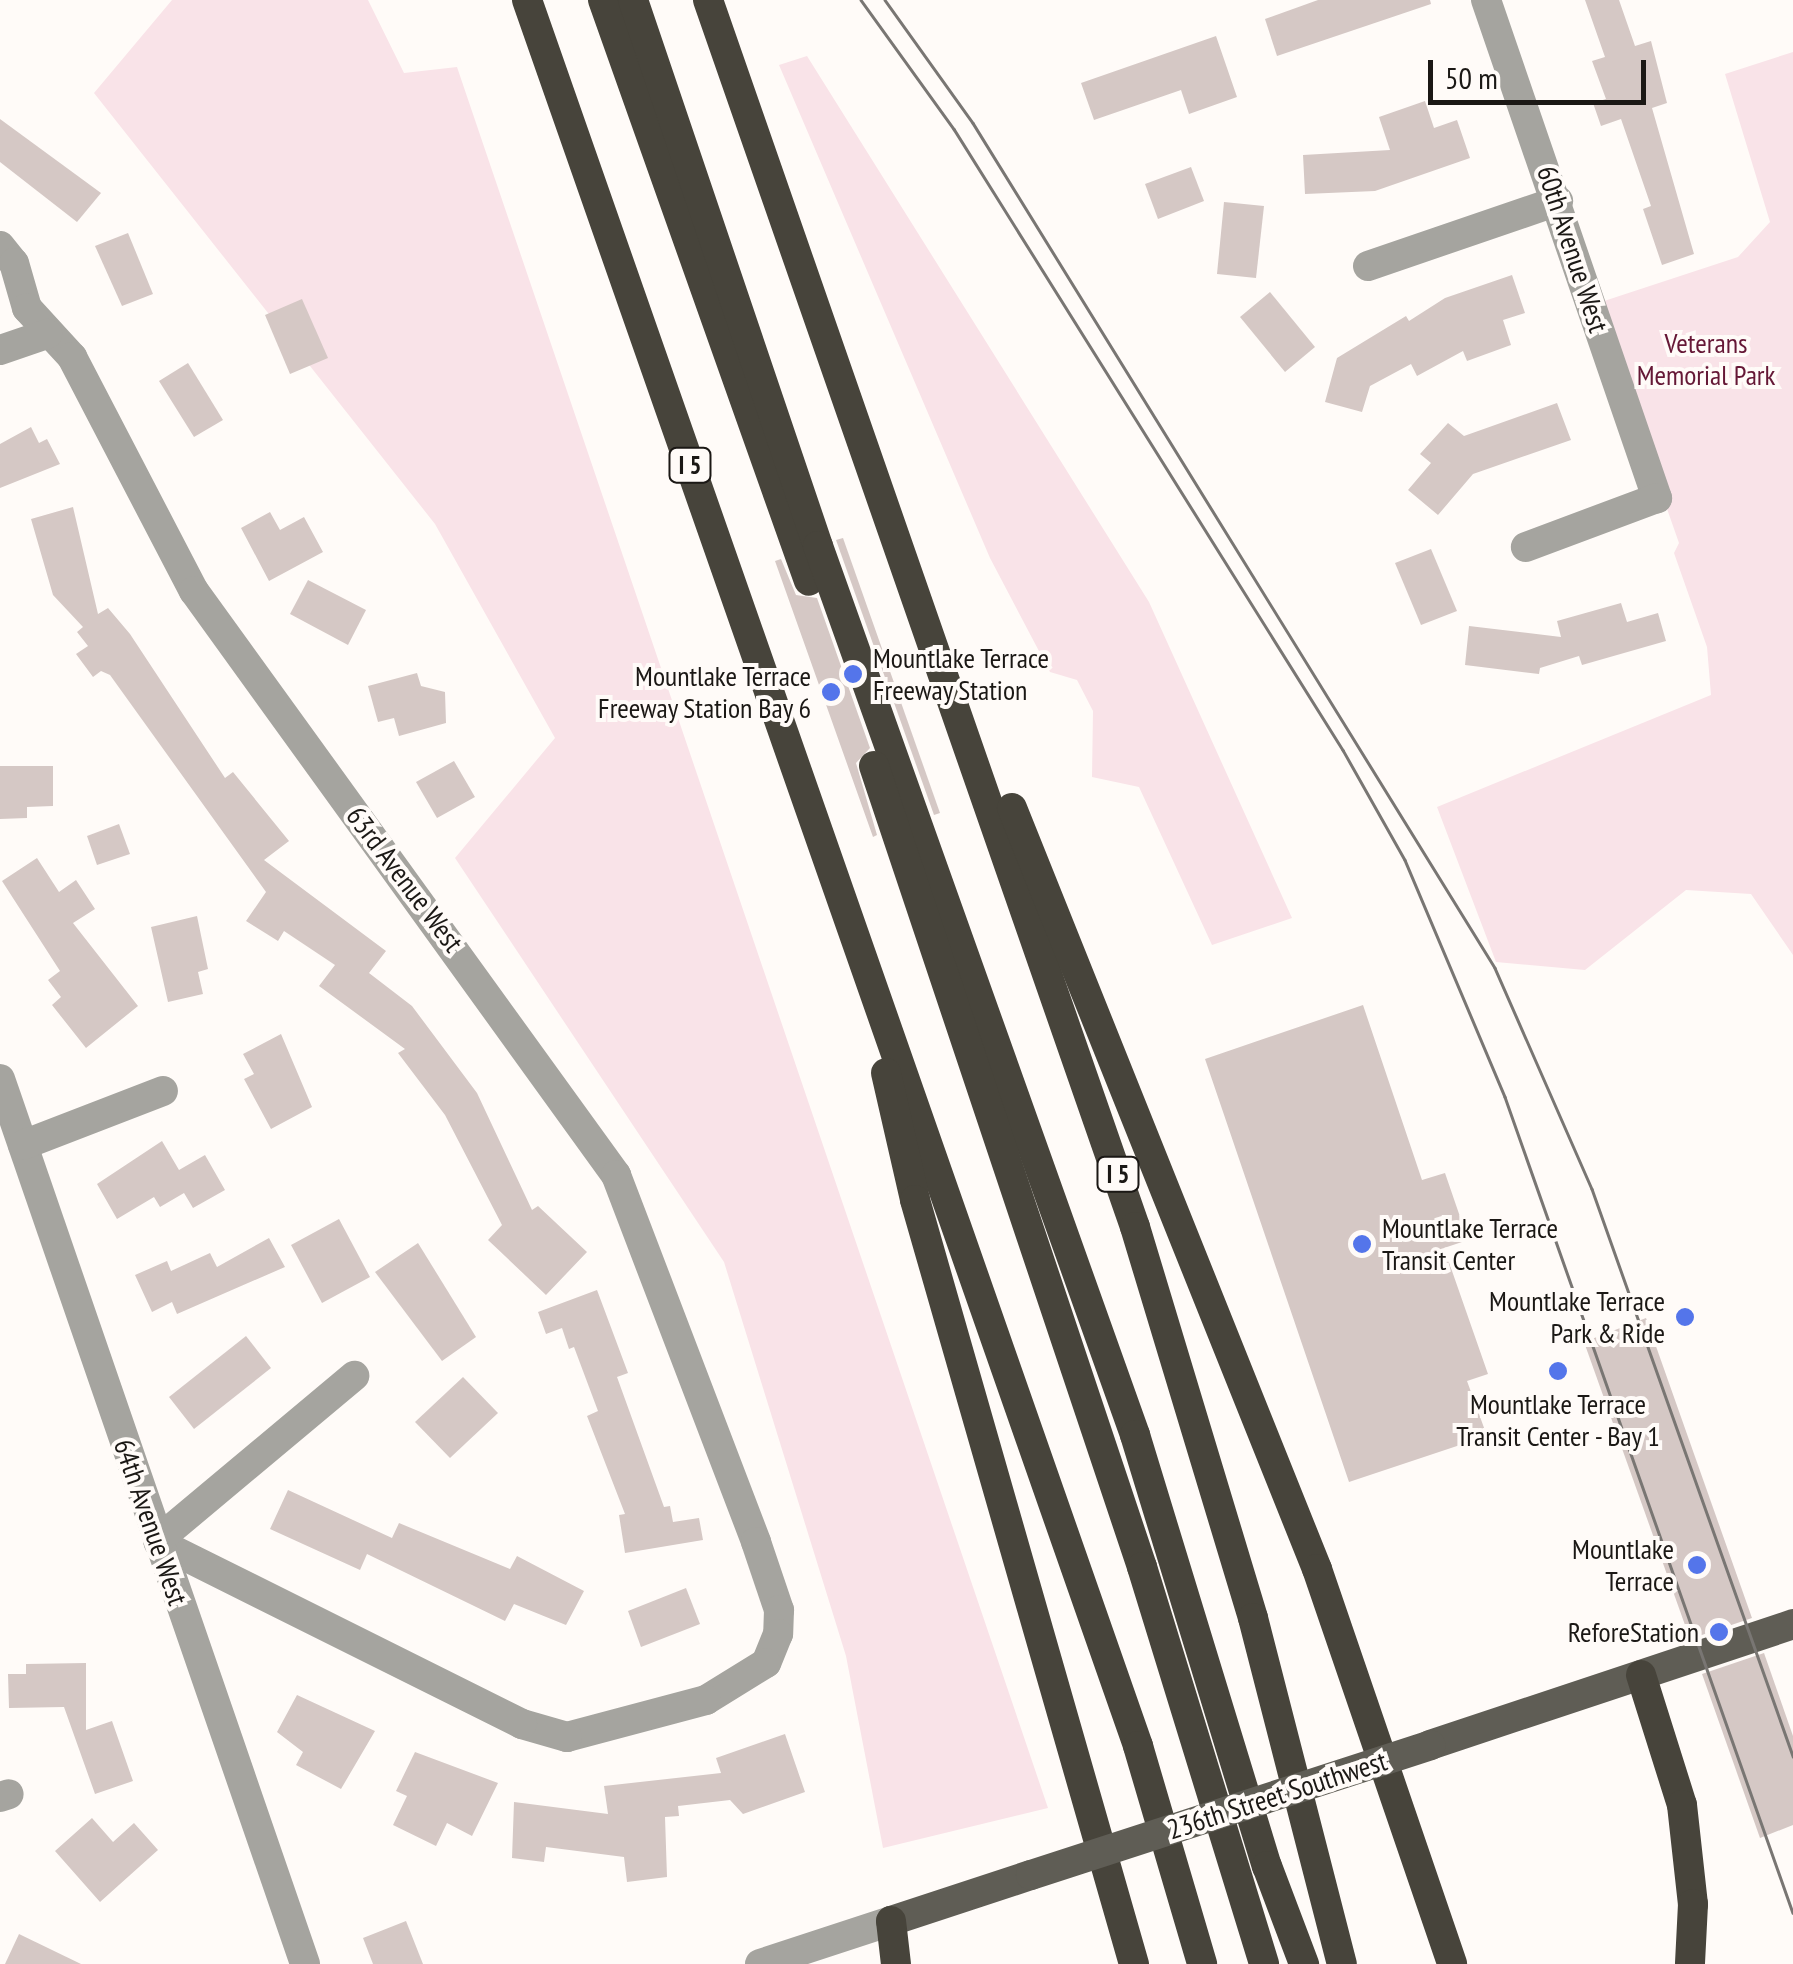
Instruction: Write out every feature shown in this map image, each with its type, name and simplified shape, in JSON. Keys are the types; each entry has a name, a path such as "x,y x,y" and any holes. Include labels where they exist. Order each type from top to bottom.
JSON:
{"highway":[{"name":"I 5","path":"526,0 1138,1746 1202,1964"},
{"path":"603,0 889,811 1142,1567 1264,1964"},
{"path":"633,0 818,546 1135,1434 1267,1866 1304,1964"},
{"name":"I 5","path":"708,0 1135,1226 1248,1600 1342,1964"},
{"path":"848,398 1318,1569 1452,1964"},
{"path":"853,929 915,1200 1134,1964"},
{"path":"1641,1676 1682,1804 1692,1904 1690,1964"},
{"path":"891,1921 896,1964"}],"main road":[{"name":"236th Street Southwest","path":"891,1921 1793,1624"}],"street":[{"name":"60th Avenue West","path":"1486,0 1657,498 1526,547"},
{"path":"1368,266 1558,201"},
{"name":"63rd Avenue West","path":"0,246 46,334 72,357 194,590 616,1175 756,1542 778,1610 778,1634 766,1662 706,1700 567,1737 522,1724 158,1541"},
{"path":"0,350 46,334"},
{"name":"64th Avenue West","path":"0,1079 305,1964"},
{"path":"23,1146 163,1092"},
{"path":"158,1541 354,1376"},
{"name":"236th Street Southwest","path":"760,1964 891,1921"}],"green space":[{"path":"172,0 368,0 404,73 457,67 1048,1808 883,1848 846,1656 724,1262 455,858 555,738 435,524 94,93"},
{"name":"Veterans Memorial Park","path":"1793,52 1793,955 1751,894 1686,890 1585,970 1496,962 1437,807 1711,695 1707,647 1674,553 1679,543 1595,304 1738,257 1770,222 1725,74"},
{"path":"807,56 1149,602 1292,918 1212,945 1139,787 1092,777 1093,711 1077,680 1050,672 990,558 779,65"}],"building":[{"path":"1318,0 1430,0 1431,4 1277,56 1265,19"},
{"path":"1585,0 1619,0 1635,46 1651,41 1667,103 1652,108 1694,254 1662,265 1643,209 1651,206 1621,119 1601,126 1593,103 1606,99 1592,61 1605,57"},
{"path":"1216,36 1237,97 1189,114 1181,90 1094,120 1081,83"},
{"path":"1425,101 1434,128 1457,120 1470,158 1375,191 1305,194 1303,155 1390,150 1379,117"},
{"path":"0,119 101,193 77,222 0,162"},
{"path":"1191,167 1204,201 1158,219 1145,184"},
{"path":"1224,202 1264,206 1256,278 1217,274"},
{"path":"128,233 153,294 122,306 95,246"},
{"path":"1512,275 1525,313 1503,320 1511,345 1467,361 1463,351 1417,376 1411,364 1370,386 1362,412 1325,402 1337,358 1406,316 1409,321 1445,298"},
{"path":"1270,292 1315,347 1285,372 1240,317"},
{"path":"302,299 328,358 290,374 265,315"},
{"path":"188,363 223,420 194,437 159,381"},
{"path":"1557,403 1571,440 1473,474 1438,515 1408,490 1431,463 1420,454 1448,423 1464,436"},
{"path":"31,427 39,443 47,439 60,464 0,488 0,444"},
{"path":"73,507 98,614 108,608 130,634 225,778 233,772 289,841 264,860 386,951 369,973 412,1006 477,1093 532,1210 538,1206 587,1252 546,1295 488,1240 502,1225 445,1115 398,1053 405,1049 319,986 335,965 284,931 278,941 246,921 266,892 110,675 101,671 93,677 76,654 88,646 77,632 83,627 53,595 31,519"},
{"path":"270,512 280,530 304,517 323,552 269,581 241,528"},
{"path":"843,538 940,813 934,815 836,540"},
{"path":"1431,549 1457,611 1421,625 1395,563"},
{"path":"781,559 796,595 817,598 870,748 856,763 877,835 873,837 775,561"},
{"path":"308,580 366,610 348,645 290,614"},
{"path":"1621,603 1627,622 1658,613 1666,641 1582,665 1579,656 1540,668 1539,674 1465,665 1469,626 1561,637 1557,621"},
{"path":"417,673 421,686 445,692 446,723 399,736 394,718 378,722 368,686"},
{"path":"454,761 475,797 437,818 416,782"},
{"path":"0,766 53,766 53,806 27,807 27,818 0,819"},
{"path":"119,824 130,854 97,865 87,836"},
{"path":"37,858 59,892 76,880 95,909 73,923 138,1006 86,1048 52,1005 61,997 48,980 60,971 2,881"},
{"path":"197,916 208,969 198,972 203,994 168,1002 151,927"},
{"name":"Mountlake Terrace Transit Center","path":"1363,1005 1422,1180 1445,1173 1468,1240 1444,1248 1488,1374 1467,1381 1487,1436 1349,1482 1205,1059"},
{"path":"281,1034 312,1107 271,1129 244,1079 254,1074 243,1054"},
{"path":"162,1141 179,1170 205,1155 225,1190 193,1208 184,1193 160,1207 154,1197 117,1219 97,1184"},
{"path":"339,1219 370,1277 322,1303 291,1245"},
{"path":"269,1238 285,1267 177,1314 172,1302 152,1312 135,1275 167,1261 171,1271 210,1253 217,1267"},
{"path":"418,1243 476,1337 442,1361 375,1272"},
{"path":"597,1290 628,1373 617,1377 664,1507 670,1506 673,1522 699,1518 703,1540 625,1553 619,1515 625,1514 587,1416 598,1411 574,1347 569,1349 562,1328 546,1334 538,1312"},
{"path":"1646,1318 1752,1618 1690,1639 1584,1342"},
{"path":"246,1336 271,1368 194,1429 169,1397"},
{"path":"463,1377 498,1413 450,1458 415,1422"},
{"path":"288,1490 392,1538 399,1523 510,1569 517,1556 584,1591 566,1625 514,1604 505,1621 367,1554 360,1570 270,1529"},
{"path":"686,1588 700,1624 641,1647 628,1611"},
{"path":"1764,1653 1793,1736 1793,1825 1760,1838 1702,1674"},
{"path":"86,1663 86,1730 112,1721 133,1781 95,1794 64,1707 9,1708 8,1674 26,1674 26,1664"},
{"path":"297,1695 375,1731 341,1789 296,1765 303,1752 277,1732"},
{"path":"785,1734 805,1792 743,1814 730,1800 678,1806 679,1816 665,1817 667,1877 627,1882 624,1857 546,1847 544,1862 512,1858 514,1802 608,1814 604,1786 721,1773 716,1758"},
{"path":"415,1752 498,1783 472,1836 447,1823 436,1846 393,1825 407,1796 396,1791"},
{"path":"92,1818 113,1842 134,1823 158,1850 100,1902 55,1851"},
{"path":"406,1921 423,1964 373,1964 363,1938"},
{"path":"19,1934 81,1964 5,1964"}],"tram line":[{"path":"861,0 954,129 1343,750 1405,860 1505,1097 1793,1913"},
{"path":"885,0 973,123 1495,968 1592,1189 1793,1756"}],"place":[{"name":"Mountlake Terrace Freeway Station","path":"853,674"},
{"name":"Mountlake Terrace Freeway Station Bay 6","path":"831,692"},
{"name":"Mountlake Terrace Transit Center","path":"1362,1244"},
{"name":"Mountlake Terrace Park & Ride","path":"1685,1317"},
{"name":"Mountlake Terrace Transit Center - Bay 1","path":"1558,1371"},
{"name":"Mountlake Terrace","path":"1697,1565"},
{"name":"ReforeStation","path":"1719,1632"}]}
